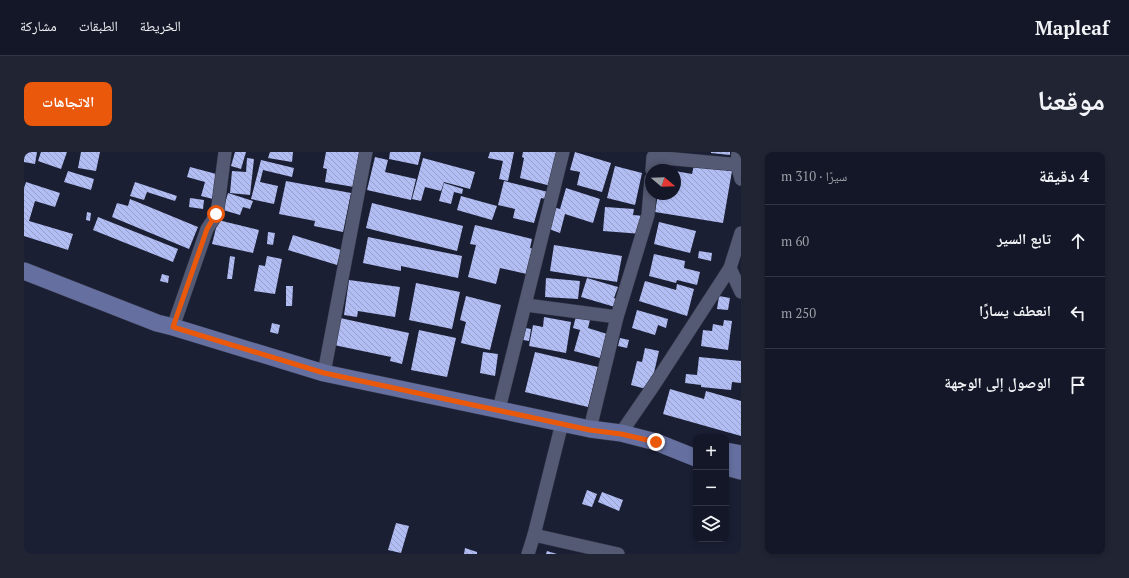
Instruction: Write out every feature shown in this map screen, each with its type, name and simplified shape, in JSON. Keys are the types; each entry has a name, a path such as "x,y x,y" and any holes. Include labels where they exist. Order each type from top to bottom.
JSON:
{"main road":[{"path":"24,272 157,323 324,373 590,430 621,434 656,442 693,446"},
{"path":"656,442 693,457"},
{"path":"729,452 741,454"},
{"path":"729,468 741,471"}],"street":[{"path":"173,327 207,229 216,214 225,152"},
{"path":"324,373 366,152"},
{"path":"499,410 563,152"},
{"path":"652,164 653,157 739,161 741,179"},
{"path":"590,430 617,317 648,215 649,200"},
{"path":"621,434 654,386 730,268 741,233"},
{"path":"730,268 741,292"},
{"path":"526,305 617,317"},
{"path":"528,554 562,423"},
{"path":"534,535 618,554"}],"building":[{"path":"24,152 37,152 35,164 24,162"},
{"path":"41,152 67,152 61,169 38,161"},
{"path":"81,152 100,152 96,171 78,168"},
{"path":"235,152 246,152 241,169 231,166"},
{"path":"270,152 293,152 292,162 268,158"},
{"path":"326,152 361,152 354,187 325,182 327,169 323,168"},
{"path":"390,152 421,152 418,165 389,159"},
{"path":"490,152 514,152 508,181 499,179 503,161 488,158"},
{"path":"523,152 559,152 551,186 520,178 524,158 522,157"},
{"path":"575,152 611,163 602,192 577,185 580,172 570,170"},
{"path":"730,152 730,155 711,153"},
{"path":"375,157 388,160 385,172 416,179 411,200 367,190"},
{"path":"247,158 254,159 250,195 230,193 232,171 246,172"},
{"path":"423,158 475,172 470,189 444,182 441,191 425,187 421,201 412,199"},
{"path":"261,160 294,168 292,177 263,170 260,182 278,186 274,204 251,199"},
{"path":"694,165 732,171 723,223 655,212 657,200 681,200 681,172 692,174"},
{"path":"615,166 642,173 635,205 607,198"},
{"path":"190,167 220,175 213,199 201,196 205,182 187,177"},
{"path":"68,171 94,179 91,190 64,182"},
{"path":"286,181 351,193 343,232 314,226 315,221 279,214"},
{"path":"504,181 548,192 546,199 541,198 534,223 513,218 515,209 498,205"},
{"path":"26,182 60,193 55,207 35,201 29,221 73,234 68,250 24,236 24,188"},
{"path":"135,182 177,196 175,201 147,192 144,200 130,196"},
{"path":"444,183 463,189 462,194 454,192 451,204 439,201"},
{"path":"566,188 600,199 593,223 565,214 560,233 546,228 553,207 560,209"},
{"path":"228,193 253,201 250,209 243,207 240,215 223,210"},
{"path":"461,196 497,206 492,220 457,210"},
{"path":"190,198 204,200 203,209 189,207"},
{"path":"130,199 198,227 189,249 112,217 117,203 128,206"},
{"path":"372,203 463,226 457,251 366,228"},
{"path":"605,207 634,209 633,215 644,216 642,234 603,231"},
{"path":"87,212 91,213 90,221 86,220"},
{"path":"98,217 178,249 173,262 93,230"},
{"path":"218,220 259,230 253,253 212,244"},
{"path":"659,222 696,231 690,253 654,244"},
{"path":"475,225 532,239 530,248 537,250 531,275 500,268 496,284 468,277 476,245 470,244"},
{"path":"268,232 275,233 273,245 267,244"},
{"path":"293,235 341,250 337,265 288,250"},
{"path":"368,237 462,256 458,278 401,266 401,271 363,263"},
{"path":"554,245 622,256 617,282 550,271"},
{"path":"699,251 712,253 711,261 698,258"},
{"path":"654,254 685,261 684,268 700,272 697,285 677,280 676,283 649,276"},
{"path":"230,256 235,257 232,279 227,279"},
{"path":"267,256 282,259 275,294 254,291 259,265 265,266"},
{"path":"162,274 169,276 168,283 160,281"},
{"path":"546,278 580,281 578,299 545,297"},
{"path":"587,278 618,287 614,298 617,299 615,307 581,297"},
{"path":"349,280 400,287 395,317 358,311 357,317 344,315"},
{"path":"645,281 676,290 677,284 694,289 687,316 639,301"},
{"path":"416,283 460,292 452,329 409,320"},
{"path":"286,286 293,286 292,306 286,306"},
{"path":"466,296 501,305 490,350 461,343 466,322 460,320"},
{"path":"719,296 730,298 728,310 717,309"},
{"path":"637,310 668,319 666,328 658,325 655,335 632,328"},
{"path":"576,316 590,320 588,328 607,334 600,358 574,351 580,330 573,328"},
{"path":"544,317 571,322 566,353 529,346 533,325 543,327"},
{"path":"340,318 409,333 402,364 390,361 391,357 334,345"},
{"path":"724,320 732,321 728,350 701,346 703,330 712,331 713,324 723,326"},
{"path":"272,323 280,325 278,334 270,332"},
{"path":"520,327 531,329 529,341 518,339"},
{"path":"419,330 456,338 447,377 411,370"},
{"path":"620,338 629,340 627,348 618,346"},
{"path":"645,348 659,351 650,390 631,385 637,361 642,362"},
{"path":"483,352 498,354 495,376 480,373"},
{"path":"535,352 598,367 588,407 525,392"},
{"path":"699,357 741,361 741,383 732,382 731,390 701,387 701,385 685,383 686,374 697,375"},
{"path":"670,389 704,399 706,391 741,401 741,436 663,414"},
{"path":"587,490 597,494 592,507 582,504"},
{"path":"602,492 623,500 619,511 598,502"},
{"path":"396,523 409,526 401,553 388,550"},
{"path":"465,548 477,552 477,554 464,554"},
{"path":"547,551 557,554 546,554"}],"route":[{"path":"216,214 207,229 173,327 324,373 590,430 621,434 656,442"}]}
